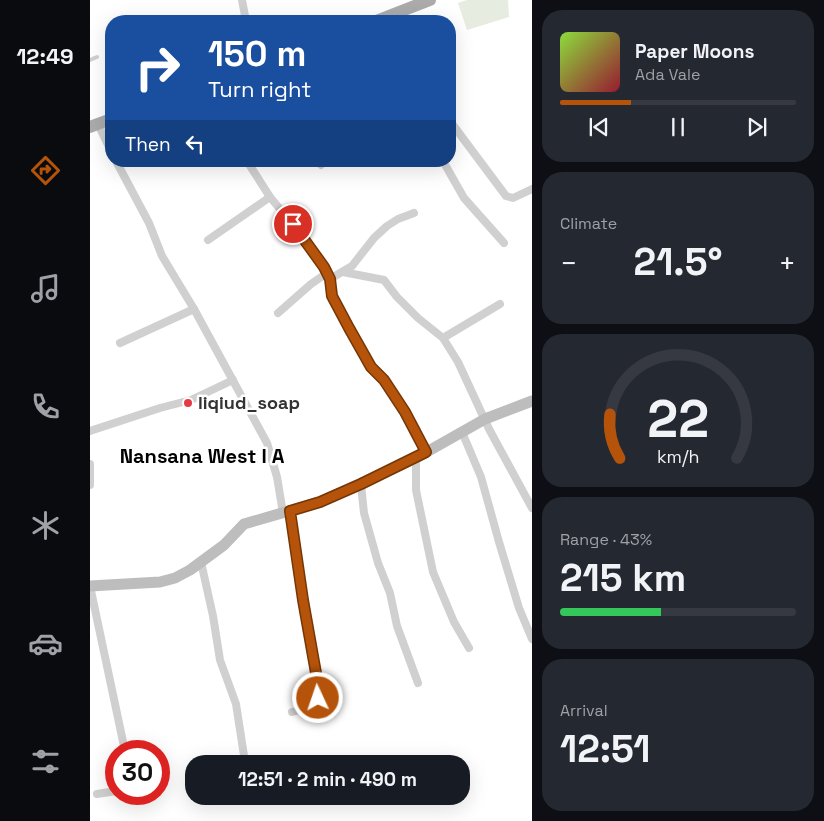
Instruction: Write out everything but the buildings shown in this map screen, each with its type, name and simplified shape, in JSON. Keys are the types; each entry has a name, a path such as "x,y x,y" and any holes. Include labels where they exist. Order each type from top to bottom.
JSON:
{"main road":[{"path":"392,15 430,0"}],"street":[{"path":"242,0 245,15"},
{"path":"94,126 105,142"},
{"path":"456,128 506,196 513,198 532,189"},
{"path":"119,167 149,223 162,256 194,309 267,443 287,512 319,691 314,706 292,712"},
{"path":"250,167 270,197 304,238 328,276 332,296 371,367 384,380 405,412 421,455 416,490 433,572 454,622 470,648"},
{"path":"447,167 464,198 504,243"},
{"path":"208,240 270,197"},
{"path":"278,313 311,284 328,276 343,272 352,266 374,238 387,226 398,219 414,213"},
{"path":"343,272 384,280 397,297 418,318 443,338 458,362 500,450 532,508"},
{"path":"443,338 500,304"},
{"path":"120,343 194,309"},
{"path":"90,432 160,408 191,400 233,380"},
{"path":"123,740 90,586 160,582 175,578 224,545 244,524 320,502 421,455 485,419 530,405"},
{"path":"462,432 481,477 505,561 532,639"},
{"path":"90,464 90,485"},
{"path":"361,484 364,513 378,563 390,593 397,626 418,683"},
{"path":"201,562 213,616 220,660 236,704 244,755"},
{"path":"97,794 105,793"}],"lane":[{"path":"90,60 97,58"}],"shaded area":[{"path":"467,0 508,0 509,17 467,30 458,3"}],"place":[{"name":"liqiud_soap","path":"188,403"}],"district":[{"name":"Nansana West I A","path":"202,456"}],"route":[{"path":"293,224 324,267 330,279 332,296 349,328 371,367 384,380 405,412 426,452 320,502 290,511 319,691 318,698"}]}
